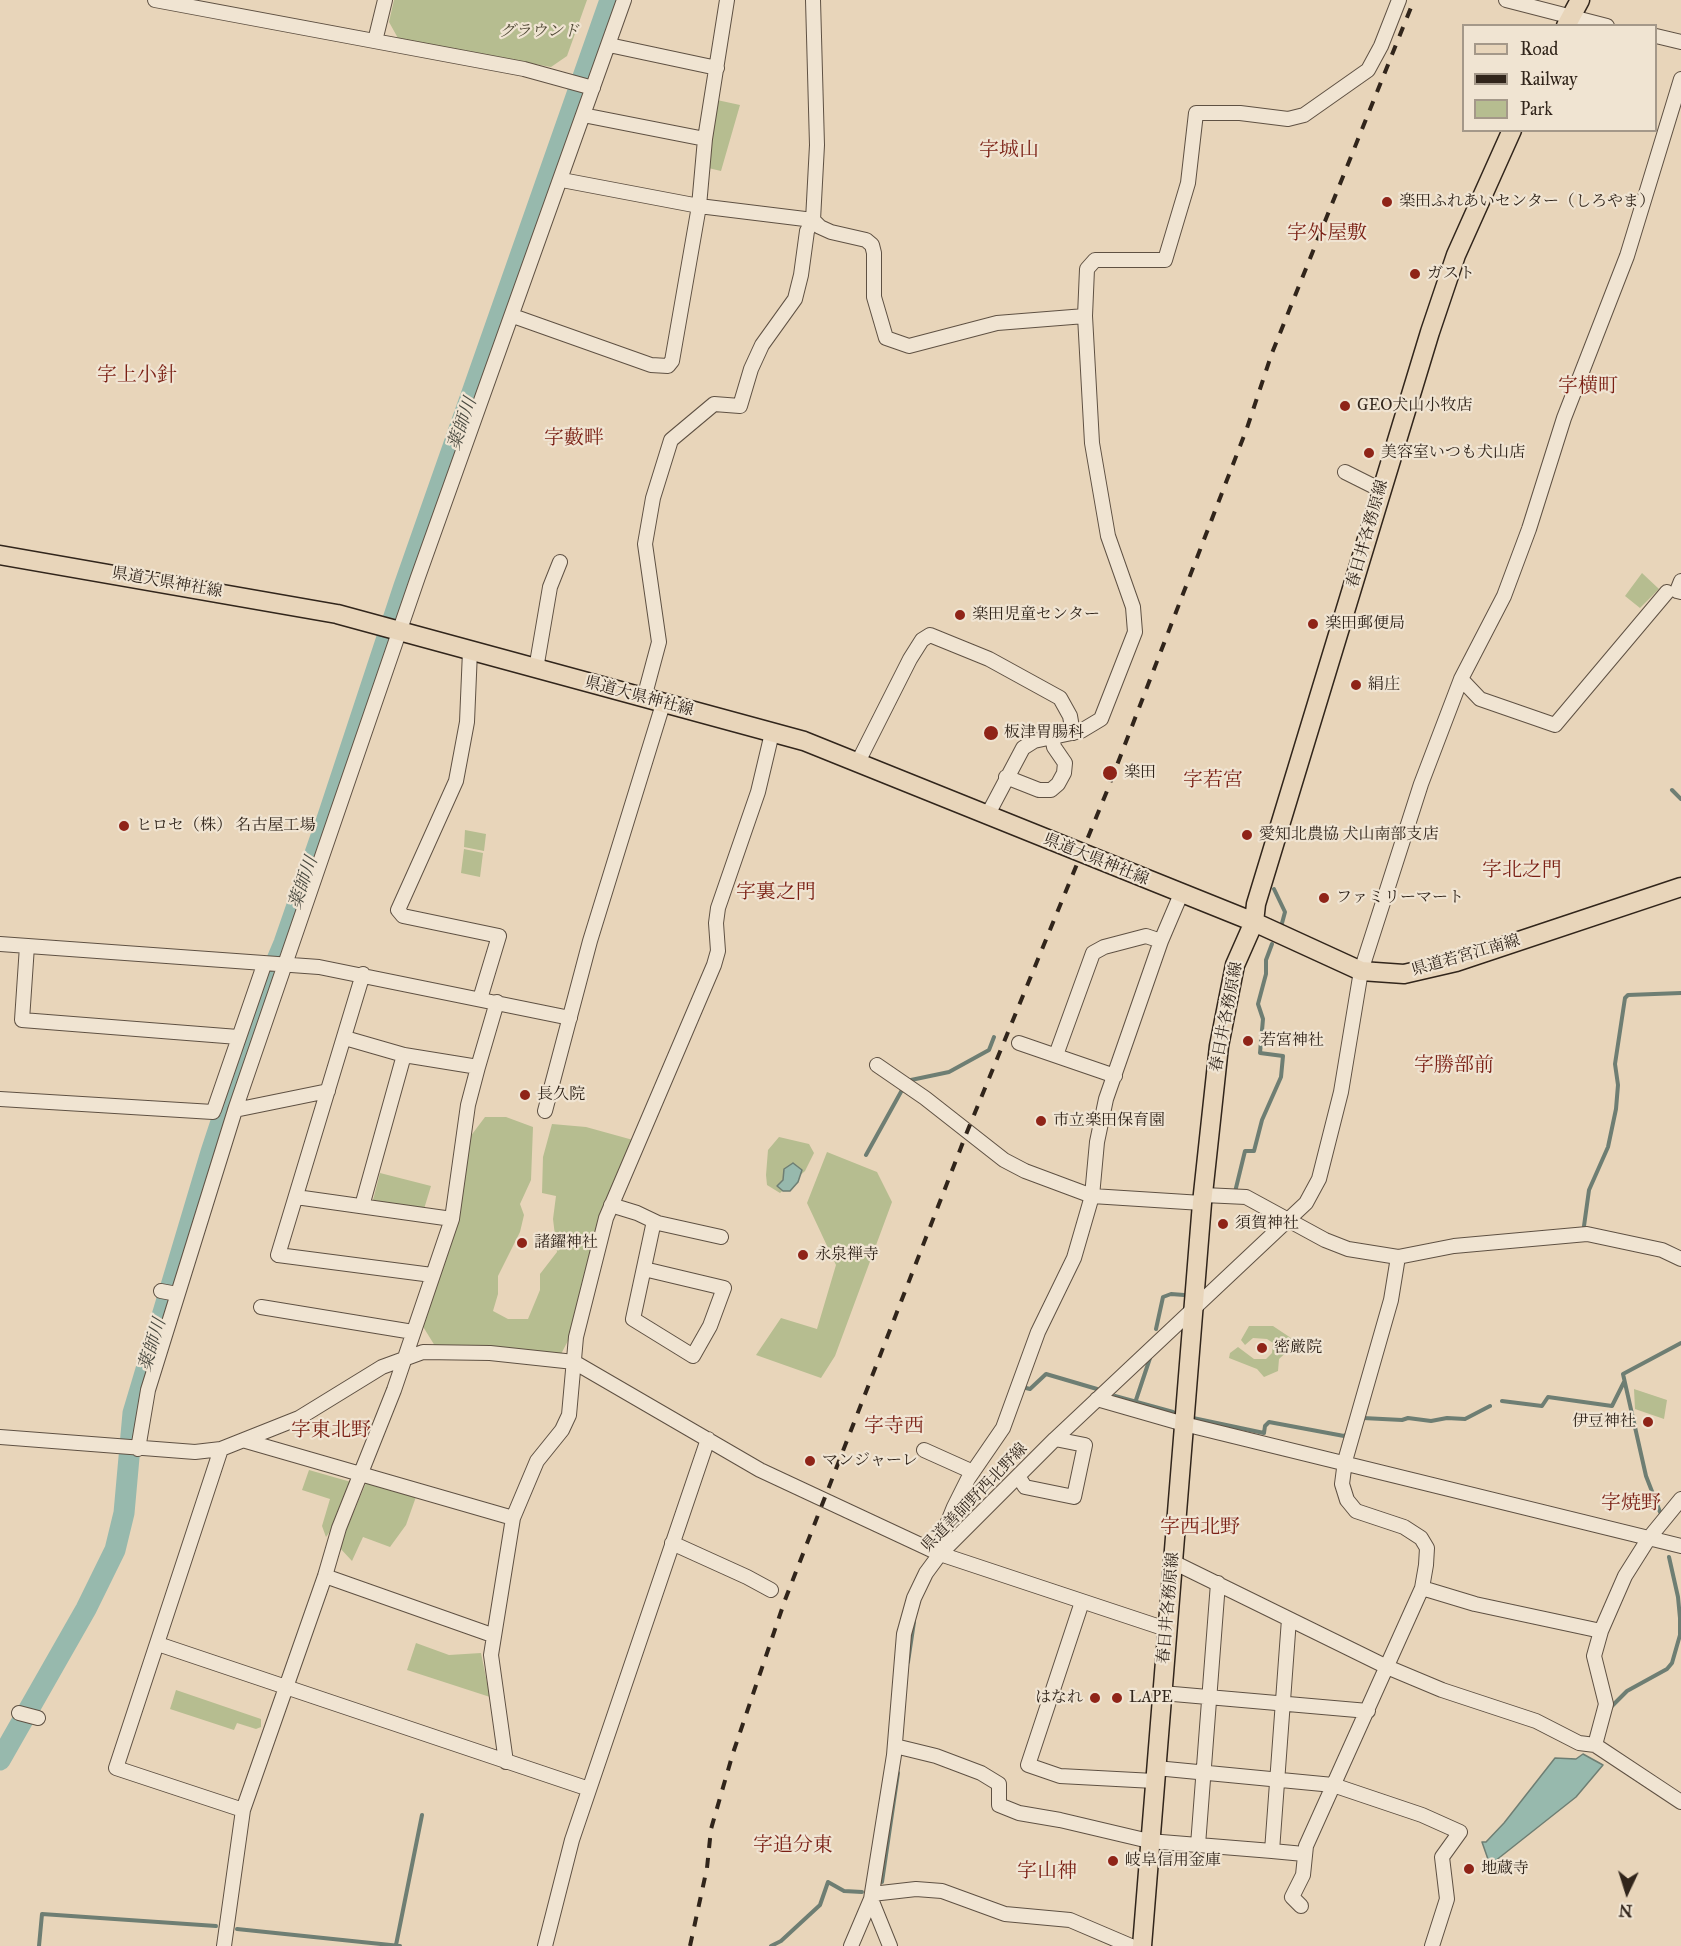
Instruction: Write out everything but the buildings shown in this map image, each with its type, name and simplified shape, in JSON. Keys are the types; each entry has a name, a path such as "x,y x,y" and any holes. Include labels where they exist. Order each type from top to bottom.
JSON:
{"main road":[{"path":"1568,22 1580,0"},
{"name":"春日井各務原線","path":"1142,1946 1166,1629 1203,1199 1219,1046 1235,965 1254,922 1256,904 1334,656 1381,490 1456,255 1511,132"},
{"name":"県道大県神社線","path":"0,555 338,614 825,748 987,816 1254,922"},
{"name":"県道若宮江南線","path":"1254,922 1361,971 1404,974 1456,962 1681,886"}],"street":[{"path":"155,0 571,80 590,87"},
{"path":"375,41 385,0"},
{"path":"138,1449 148,1390 235,1110 418,578 562,180 590,87 609,45 624,0"},
{"path":"513,316 640,362 669,366 672,361 699,206 705,139 727,0"},
{"path":"644,698 659,642 645,544 653,498 671,440 714,404 740,406 751,369 762,345 795,299 801,275 807,231 813,220 817,145 813,0"},
{"path":"987,816 1023,748 1034,741 1088,728 1101,719 1135,632 1136,622 1108,536 1092,442 1086,316 1087,269 1095,260 1165,260 1188,183 1196,113 1240,113 1288,119 1304,115 1368,70 1381,46 1399,0"},
{"path":"1506,0 1568,22 1588,24"},
{"path":"1657,36 1681,42"},
{"path":"609,45 717,68"},
{"name":"県道善師野西北野線","path":"851,1946 872,1896 895,1746 904,1634 914,1598 940,1554 1055,1439 1195,1305 1288,1221 1306,1203 1319,1179 1341,1092 1361,971 1420,784 1461,679 1504,596 1563,418 1627,256 1681,79"},
{"path":"583,116 705,139"},
{"path":"562,180 699,206 813,220 820,228 859,237 872,245 874,297 886,338 909,346 997,323 1086,316"},
{"path":"1345,472 1381,490"},
{"path":"536,669 550,587 560,562"},
{"path":"1461,679 1480,699 1555,725 1677,591 1681,581"},
{"path":"858,762 910,659 922,640 930,635 989,659 1053,693 1065,702 1073,733"},
{"path":"470,651 469,703 456,781 398,910 403,916 499,936 480,999"},
{"path":"545,1111 590,941 663,704"},
{"path":"506,1762 491,1655 492,1635 513,1518 537,1461 566,1422 576,1337 611,1206 714,965 718,951 716,923 718,908 758,792 772,733"},
{"path":"1006,777 1039,790 1051,790 1058,784 1064,773 1065,763 1054,747 1052,736"},
{"path":"940,1554 943,1534 954,1508 973,1472 1007,1418 1038,1332 1074,1258 1092,1196 1097,1142 1106,1099 1161,941 1181,894"},
{"path":"1056,1055 1092,953 1104,947 1146,936 1161,941"},
{"path":"0,944 264,964 287,963 363,974 570,1018"},
{"path":"27,946 22,1020 238,1037"},
{"path":"0,1100 213,1111 264,964"},
{"path":"363,974 278,1255 432,1275"},
{"path":"224,1946 243,1810 284,1687 325,1576 339,1528 404,1358 452,1219 468,1105 497,1002"},
{"path":"345,1038 404,1055 478,1066"},
{"path":"1019,1043 1115,1076"},
{"path":"362,1206 404,1055"},
{"path":"877,1065 925,1098 1004,1160 1024,1171 1092,1196 1203,1199 1246,1197 1288,1221 1348,1249 1398,1257 1455,1246 1587,1234 1662,1250 1681,1259"},
{"path":"235,1110 328,1091"},
{"path":"296,1197 452,1219"},
{"path":"611,1206 654,1221 721,1238"},
{"path":"644,1269 724,1288 710,1326 693,1356 633,1319 654,1221"},
{"path":"1301,1906 1292,1897 1306,1864 1304,1854 1422,1588 1426,1548 1421,1538 1404,1527 1356,1511 1347,1500 1342,1484 1346,1461 1391,1300 1398,1257"},
{"path":"160,1291 177,1294"},
{"path":"261,1307 413,1332"},
{"path":"0,1437 138,1449 195,1452 221,1449 246,1441 298,1418 382,1368 423,1352 446,1351 574,1362 796,1488 940,1554 1166,1629"},
{"path":"1097,1399 1184,1424 1346,1461 1681,1546"},
{"path":"545,1946 562,1872 708,1439"},
{"path":"1018,1476 1025,1487 1074,1497 1085,1445 1055,1439"},
{"path":"246,1441 362,1472 513,1518"},
{"path":"221,1449 116,1768 243,1810"},
{"path":"924,1450 973,1472"},
{"path":"1595,1745 1606,1704 1594,1656 1601,1631 1625,1576 1649,1538 1681,1499"},
{"path":"672,1543 747,1576 771,1590"},
{"path":"1173,1562 1387,1667 1442,1690 1536,1721 1579,1743 1595,1745 1681,1802"},
{"path":"325,1576 492,1635"},
{"path":"1198,1845 1218,1583"},
{"path":"1422,1588 1475,1604 1601,1631"},
{"path":"1082,1602 1028,1765 1060,1776 1204,1773 1333,1785 1422,1815 1460,1832 1442,1857 1447,1899 1432,1946"},
{"path":"1272,1851 1289,1619"},
{"path":"158,1644 589,1789"},
{"path":"1162,1693 1368,1711"},
{"path":"19,1713 38,1718"},
{"path":"895,1746 936,1756 994,1781 999,1784 999,1805 1010,1810 1149,1841 1304,1854"},
{"path":"890,1946 872,1896 916,1889 942,1892 1005,1914 1070,1920 1131,1946"}],"green space":[{"name":"グラウンド","path":"394,0 587,0 567,56 551,67 399,40 389,22"},
{"path":"717,100 740,105 721,171 704,167"},
{"path":"1642,573 1659,589 1640,608 1625,596"},
{"path":"465,830 486,834 484,851 464,847"},
{"path":"464,849 483,853 480,877 461,873"},
{"name":"諸鑃神社","path":"485,1117 506,1117 533,1127 531,1180 520,1204 524,1215 520,1232 498,1276 498,1294 493,1311 508,1319 528,1319 540,1290 540,1274 557,1252 553,1219 556,1196 542,1193 543,1157 552,1124 586,1127 633,1140 572,1333 560,1356 435,1346 422,1325 467,1141"},
{"path":"779,1137 809,1144 814,1153 805,1171 780,1193 767,1185 766,1175 768,1150"},
{"path":"827,1152 877,1172 892,1202 835,1356 821,1378 756,1355 781,1318 817,1329 836,1265 807,1203"},
{"path":"380,1173 431,1186 424,1209 373,1200"},
{"path":"1249,1326 1273,1326 1291,1338 1291,1348 1279,1359 1278,1371 1264,1377 1257,1369 1229,1358 1230,1353 1238,1347 1254,1359 1266,1359 1272,1353 1273,1343 1267,1339 1253,1338 1245,1345 1241,1340"},
{"path":"1634,1389 1667,1400 1664,1419 1635,1409"},
{"path":"309,1470 351,1482 336,1523 326,1537 322,1526 330,1499 302,1490"},
{"path":"368,1478 417,1494 406,1525 390,1547 363,1537 352,1561 339,1547"},
{"path":"416,1643 449,1655 481,1653 490,1697 407,1670"},
{"path":"176,1690 261,1719 261,1727 256,1729 237,1723 234,1730 170,1709"}],"water":[{"path":"793,1163 802,1170 798,1182 790,1191 783,1191 777,1186 783,1180 784,1169"},
{"path":"1583,1754 1603,1765 1576,1797 1490,1865 1482,1842 1486,1842 1504,1823 1555,1758 1576,1759"}],"waterway":[{"name":"薬師川","path":"0,1760 86,1609 115,1550 124,1513 133,1413 211,1152 265,988 284,943 328,816 404,586 610,0"},
{"path":"1672,790 1681,799"},
{"path":"1274,889 1285,912 1281,927"},
{"path":"1235,1192 1245,1151 1254,1151 1262,1120 1281,1077 1283,1056 1260,1053 1263,1019 1258,1004 1266,974 1266,960 1272,944"},
{"path":"1584,1226 1589,1190 1608,1147 1616,1109 1618,1085 1615,1064 1625,998 1628,995 1681,993"},
{"path":"911,1080 949,1072 989,1050 994,1037"},
{"path":"866,1155 902,1090"},
{"path":"1156,1329 1163,1297 1171,1294 1184,1295"},
{"path":"1660,1512 1646,1476 1623,1374 1681,1343"},
{"path":"1135,1403 1150,1358"},
{"path":"1022,1387 1030,1389 1046,1374 1097,1389"},
{"path":"1502,1401 1542,1406 1548,1397 1612,1406 1624,1382"},
{"path":"1115,1396 1173,1412"},
{"path":"1363,1418 1402,1420 1408,1418 1431,1421 1447,1418 1465,1419 1490,1406"},
{"path":"1193,1418 1264,1433 1265,1426 1269,1422 1344,1436 1349,1433"},
{"path":"1611,1707 1627,1691 1667,1669 1672,1663 1680,1635 1680,1618 1669,1557"},
{"path":"908,1662 914,1622"},
{"path":"882,1882 898,1773"},
{"path":"396,1945 422,1815"},
{"path":"771,1946 781,1941 820,1905 828,1882 844,1891 862,1892"},
{"path":"39,1946 42,1914 216,1926"},
{"path":"237,1929 400,1946"}],"railway":[{"path":"690,1946 707,1868 711,1829 733,1753 785,1600 967,1132 1107,791 1247,428 1272,353 1414,0"}],"place":[{"name":"楽田ふれあいセンター（しろやま）","path":"1387,202"},
{"name":"ガスト","path":"1415,274"},
{"name":"GEO犬山小牧店","path":"1345,406"},
{"name":"美容室いつも犬山店","path":"1369,453"},
{"name":"楽田児童センター","path":"960,615"},
{"name":"楽田郵便局","path":"1313,624"},
{"name":"絹庄","path":"1356,685"},
{"name":"板津胃腸科","path":"991,733"},
{"name":"楽田","path":"1110,773"},
{"name":"ヒロセ（株） 名古屋工場","path":"124,826"},
{"name":"愛知北農協 犬山南部支店","path":"1247,835"},
{"name":"ファミリーマート","path":"1324,898"},
{"name":"若宮神社","path":"1248,1041"},
{"name":"長久院","path":"525,1095"},
{"name":"市立楽田保育園","path":"1041,1121"},
{"name":"須賀神社","path":"1223,1224"},
{"name":"諸鑃神社","path":"522,1243"},
{"name":"永泉禅寺","path":"803,1255"},
{"name":"密厳院","path":"1262,1348"},
{"name":"伊豆神社","path":"1648,1422"},
{"name":"マンジャーレ","path":"810,1461"},
{"name":"はなれ","path":"1095,1698"},
{"name":"LAPE","path":"1117,1698"},
{"name":"岐阜信用金庫","path":"1113,1861"},
{"name":"地蔵寺","path":"1469,1869"}],"district":[{"name":"字城山","path":"1009,151"},
{"name":"字外屋敷","path":"1327,234"},
{"name":"字上小針","path":"137,376"},
{"name":"字横町","path":"1588,387"},
{"name":"字藪畔","path":"574,439"},
{"name":"字若宮","path":"1213,781"},
{"name":"字北之門","path":"1522,871"},
{"name":"字裏之門","path":"776,893"},
{"name":"字勝部前","path":"1454,1066"},
{"name":"字寺西","path":"894,1427"},
{"name":"字東北野","path":"331,1431"},
{"name":"字焼野","path":"1631,1504"},
{"name":"字西北野","path":"1200,1528"},
{"name":"字追分東","path":"793,1846"},
{"name":"字山神","path":"1047,1872"}]}
